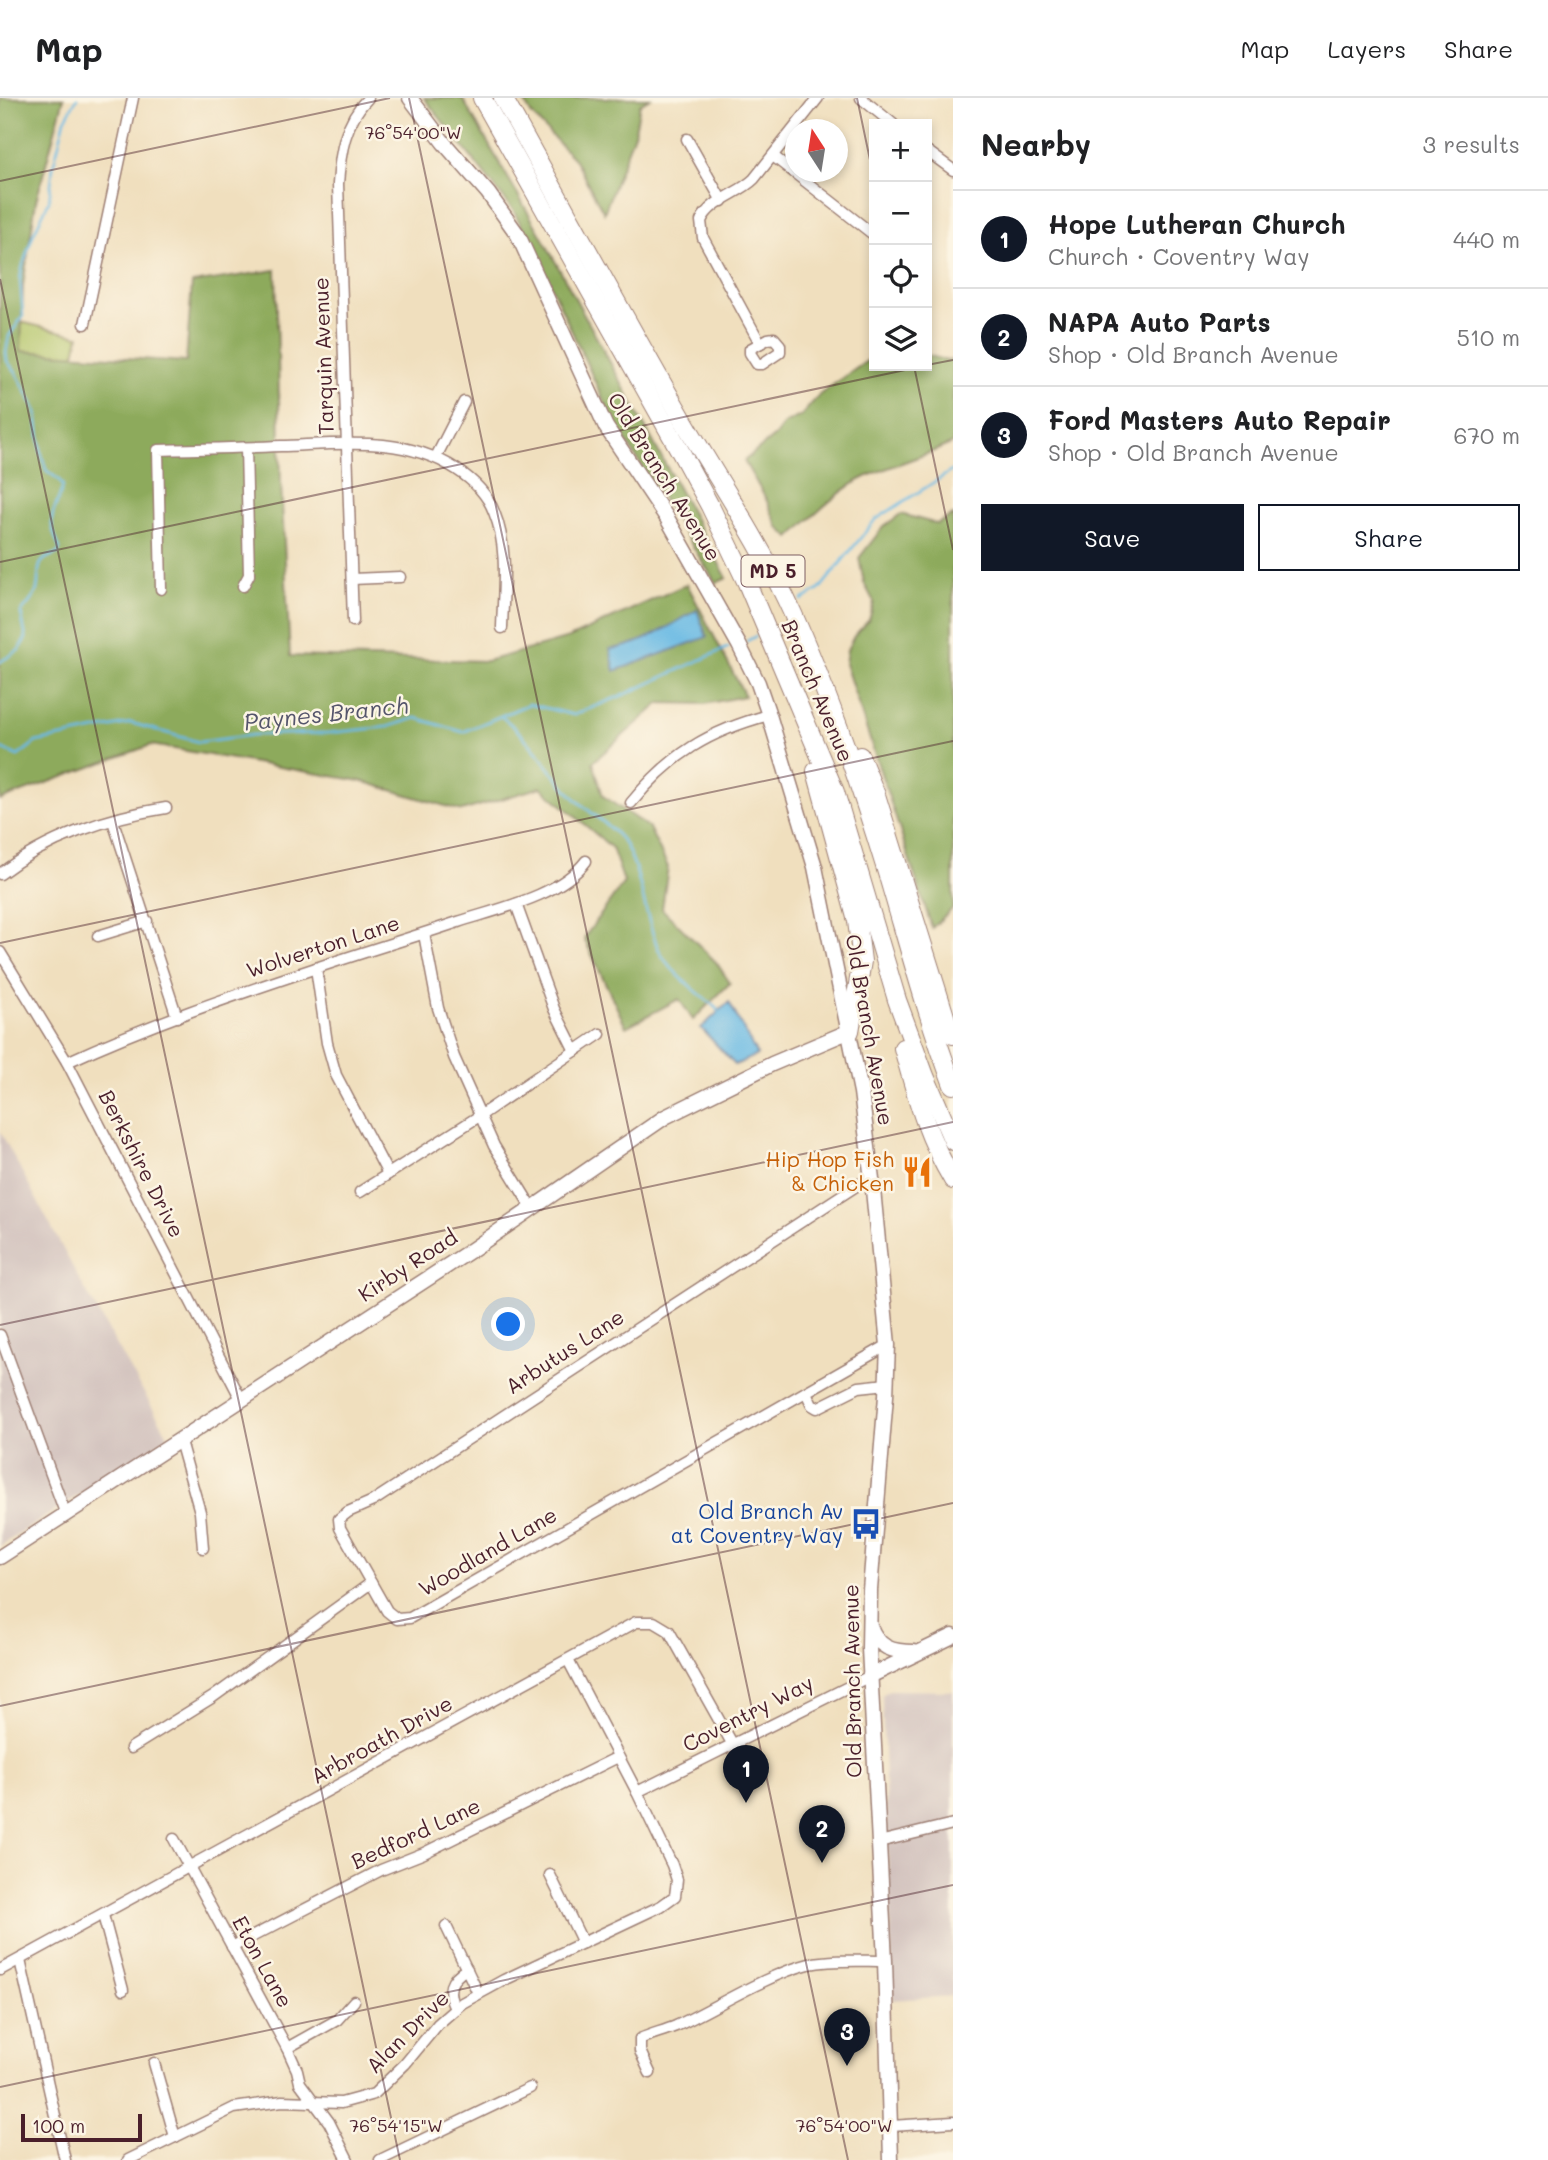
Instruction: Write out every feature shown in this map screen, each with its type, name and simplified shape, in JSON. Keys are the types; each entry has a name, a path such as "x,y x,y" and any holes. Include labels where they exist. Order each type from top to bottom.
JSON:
{"highway":[{"name":"Branch Avenue","path":"482,98 710,506 747,583 835,792 914,1046 953,1141"},
{"name":"Branch Avenue","path":"503,98 677,408 759,545 793,614 857,782 939,1048 953,1085"},
{"path":"793,614 824,673 876,795 953,1035"},
{"path":"791,691 857,921 862,961 850,1031"},
{"path":"877,929 894,1017 919,1109 934,1149 953,1180"},
{"path":"939,1048 953,1072"}],"main road":[{"name":"Old Branch Avenue","path":"410,98 444,143 488,193 518,235 606,427 667,518 748,662 769,715 815,867 861,1092 888,1345 869,1622 885,1961 891,2160"},
{"name":"Kirby Road","path":"0,1558 532,1208 665,1116 772,1064 850,1031"},
{"path":"869,1622 873,1633 888,1649 915,1652"},
{"name":"Coventry Way","path":"870,1676 953,1636"}],"street":[{"path":"85,324 133,98"},
{"name":"Tarquin Avenue","path":"353,621 339,169 350,125 368,98"},
{"path":"760,343 702,238 700,225 702,217 711,207 748,185 818,98"},
{"path":"861,98 887,119"},
{"path":"687,139 722,201"},
{"path":"932,154 953,170"},
{"path":"773,156 869,231"},
{"path":"436,457 464,402"},
{"path":"161,589 158,450 346,444 398,446 436,457 475,484 495,512 503,558 502,628"},
{"path":"243,586 249,575 246,448"},
{"path":"352,579 400,577"},
{"path":"631,803 657,774 694,745 735,725 769,715"},
{"path":"0,874 44,846 138,813 166,808"},
{"path":"113,821 177,1017"},
{"name":"Wolverton Lane","path":"67,1062 177,1017 316,968 516,904 573,876 586,862"},
{"path":"516,904 554,1009 575,1051"},
{"path":"98,936 147,921"},
{"path":"424,934 444,1029 494,1146 532,1208"},
{"name":"Berkshire Drive","path":"0,952 67,1062 241,1399"},
{"path":"316,968 327,1043 336,1075 360,1126 388,1174"},
{"path":"360,1192 481,1115 600,1034"},
{"name":"Arbutus Lane","path":"370,1583 340,1528 339,1519 410,1477 859,1184 872,1179"},
{"path":"0,1335 66,1515"},
{"name":"Woodland Lane","path":"370,1583 393,1617 403,1619 419,1614 888,1345"},
{"path":"806,1392 812,1405 817,1408 859,1387 887,1384"},
{"path":"180,1441 200,1512 203,1548"},
{"path":"131,1748 222,1690 370,1583"},
{"name":"Arbroath Drive","path":"0,1970 636,1622 647,1621 669,1631 733,1745"},
{"path":"568,1660 636,1793"},
{"name":"Coventry Way","path":"636,1793 870,1676"},
{"name":"Bedford Lane","path":"232,1947 381,1870 424,1853 618,1757"},
{"name":"Alan Drive","path":"128,2160 224,2112 243,2106 282,2101 341,2104 374,2094 405,2064 432,2030 454,2009 478,1993 672,1899 677,1887 671,1866 636,1793"},
{"path":"878,1842 953,1825"},
{"name":"Eton Lane","path":"174,1839 287,2048 300,2083 329,2122 348,2160"},
{"path":"550,1875 583,1943"},
{"path":"103,1915 123,1990"},
{"path":"446,1926 478,1993"},
{"path":"19,1960 65,2160"},
{"path":"650,2073 640,2051 640,2039 674,2026 802,1966 885,1961"},
{"path":"454,2009 449,1988 456,1976 467,1969"},
{"path":"287,2048 337,2020 355,2001"},
{"path":"154,2063 175,2137"},
{"path":"380,2160 530,2088"},
{"path":"891,2126 953,2122"}],"shaded area":[{"path":"0,1131 78,1277 169,1437 0,1546"},
{"path":"889,1690 953,1691 953,1996 893,2000 882,1695"}],"green space":[{"path":"0,98 64,98 36,201 23,285 21,351 186,362 192,283 276,270 281,484 290,656 487,661 569,638 687,584 745,696 705,704 660,703 593,762 603,796 649,828 668,867 662,909 716,962 730,983 693,1020 679,999 626,1027 584,938 624,882 612,848 541,787 462,811 361,781 151,745 0,800"},
{"path":"424,98 462,98 541,235 727,578 716,583 613,421 535,251 513,210"},
{"path":"522,98 650,98 640,104 635,131 604,213 575,160 532,115"},
{"path":"0,317 79,336 74,358 30,368"},
{"path":"932,356 953,360 953,443 856,482 826,504 790,538 778,527 766,499 744,461 775,436 784,424 802,415 819,395 869,360 869,371 932,371"},
{"path":"901,514 937,524 953,515 953,908 932,928 845,664 847,650 854,636 869,620 874,602 864,583 859,558 884,526"}],"water":[{"path":"697,610 707,637 615,671 610,649 633,644"},
{"path":"729,1002 757,1055 735,1065 701,1028"}],"waterway":[{"path":"0,662 19,650 26,638 21,613 36,592 41,563 60,549 52,517 63,486 46,470 41,452 37,412 7,361 6,352 9,336 23,316 20,279 23,265 49,201 53,167 65,120 77,98"},
{"name":"Paynes Branch","path":"802,600 819,590 875,520 953,470"},
{"name":"Paynes Branch","path":"747,641 756,636"},
{"name":"Paynes Branch","path":"0,748 18,756 36,742 131,723 199,742 253,735 328,733 387,727 416,718 463,732 529,704 574,715 729,647"},
{"path":"502,717 531,745 573,796 624,843 635,867 659,950 678,974 719,1011"}],"place":[{"name":"Hip Hop Fish & Chicken","path":"917,1172"},
{"name":"Old Branch Av at Coventry Way","path":"866,1524"},
{"name":"Hope Lutheran Church","path":"746,1803"},
{"name":"NAPA Auto Parts","path":"822,1863"},
{"name":"Ford Masters Auto Repair","path":"847,2066"}]}
